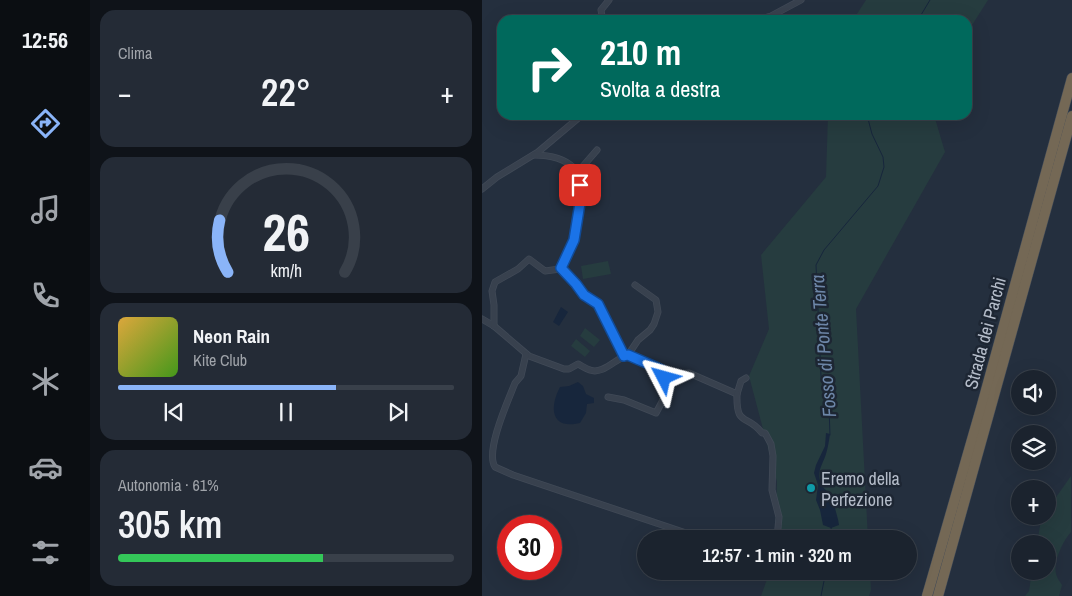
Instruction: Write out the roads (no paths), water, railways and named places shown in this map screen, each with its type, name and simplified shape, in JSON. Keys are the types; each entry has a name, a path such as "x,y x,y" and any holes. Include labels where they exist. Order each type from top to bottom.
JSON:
{"highway":[{"name":"Strada dei Parchi","path":"927,596 1072,78"},
{"name":"Strada dei Parchi","path":"938,596 1072,116"}],"street":[{"path":"602,15 601,10 609,0"},
{"path":"773,15 801,0"},
{"path":"482,188 534,155 576,120"},
{"path":"577,173 597,150"},
{"path":"494,326 492,291 493,285 497,280 518,269 529,259 545,271 558,270 561,268 575,235 580,196 580,183 577,173 562,160 534,155"},
{"path":"561,268 584,295 598,304 626,355 662,370 665,388 664,398 656,413 624,400 608,397"},
{"path":"482,319 494,326 526,354 564,369 578,364 595,372 626,355 639,338 651,328 658,312 656,300 635,285"},
{"path":"526,354 520,376 515,384 495,439 492,460 495,467 507,473 677,530"},
{"path":"665,388 677,374 688,373 737,394"},
{"path":"746,378 741,381 736,407 739,416 757,426 762,433 765,433 771,444 774,462 772,490 779,515 778,530"}],"water":[{"path":"561,307 568,312 559,326 553,322"},
{"path":"578,382 583,386 586,394 594,398 594,403 587,404 586,413 580,423 563,423 555,416 554,402 560,387"},
{"path":"826,433 830,434 819,475 822,485 834,498 839,525 831,528 823,525 816,500 818,485 814,473 825,446"}],"waterway":[{"name":"Fosso di Ponte Terra","path":"921,15 930,0"},
{"name":"Fosso di Ponte Terra","path":"830,435 829,407 821,376 816,265 824,250 878,186 884,167 883,157 872,134 868,120"},
{"name":"Fosso di Ponte Terra","path":"821,596 824,580"}],"place":[{"name":"Eremo della Perfezione","path":"811,488"}]}
